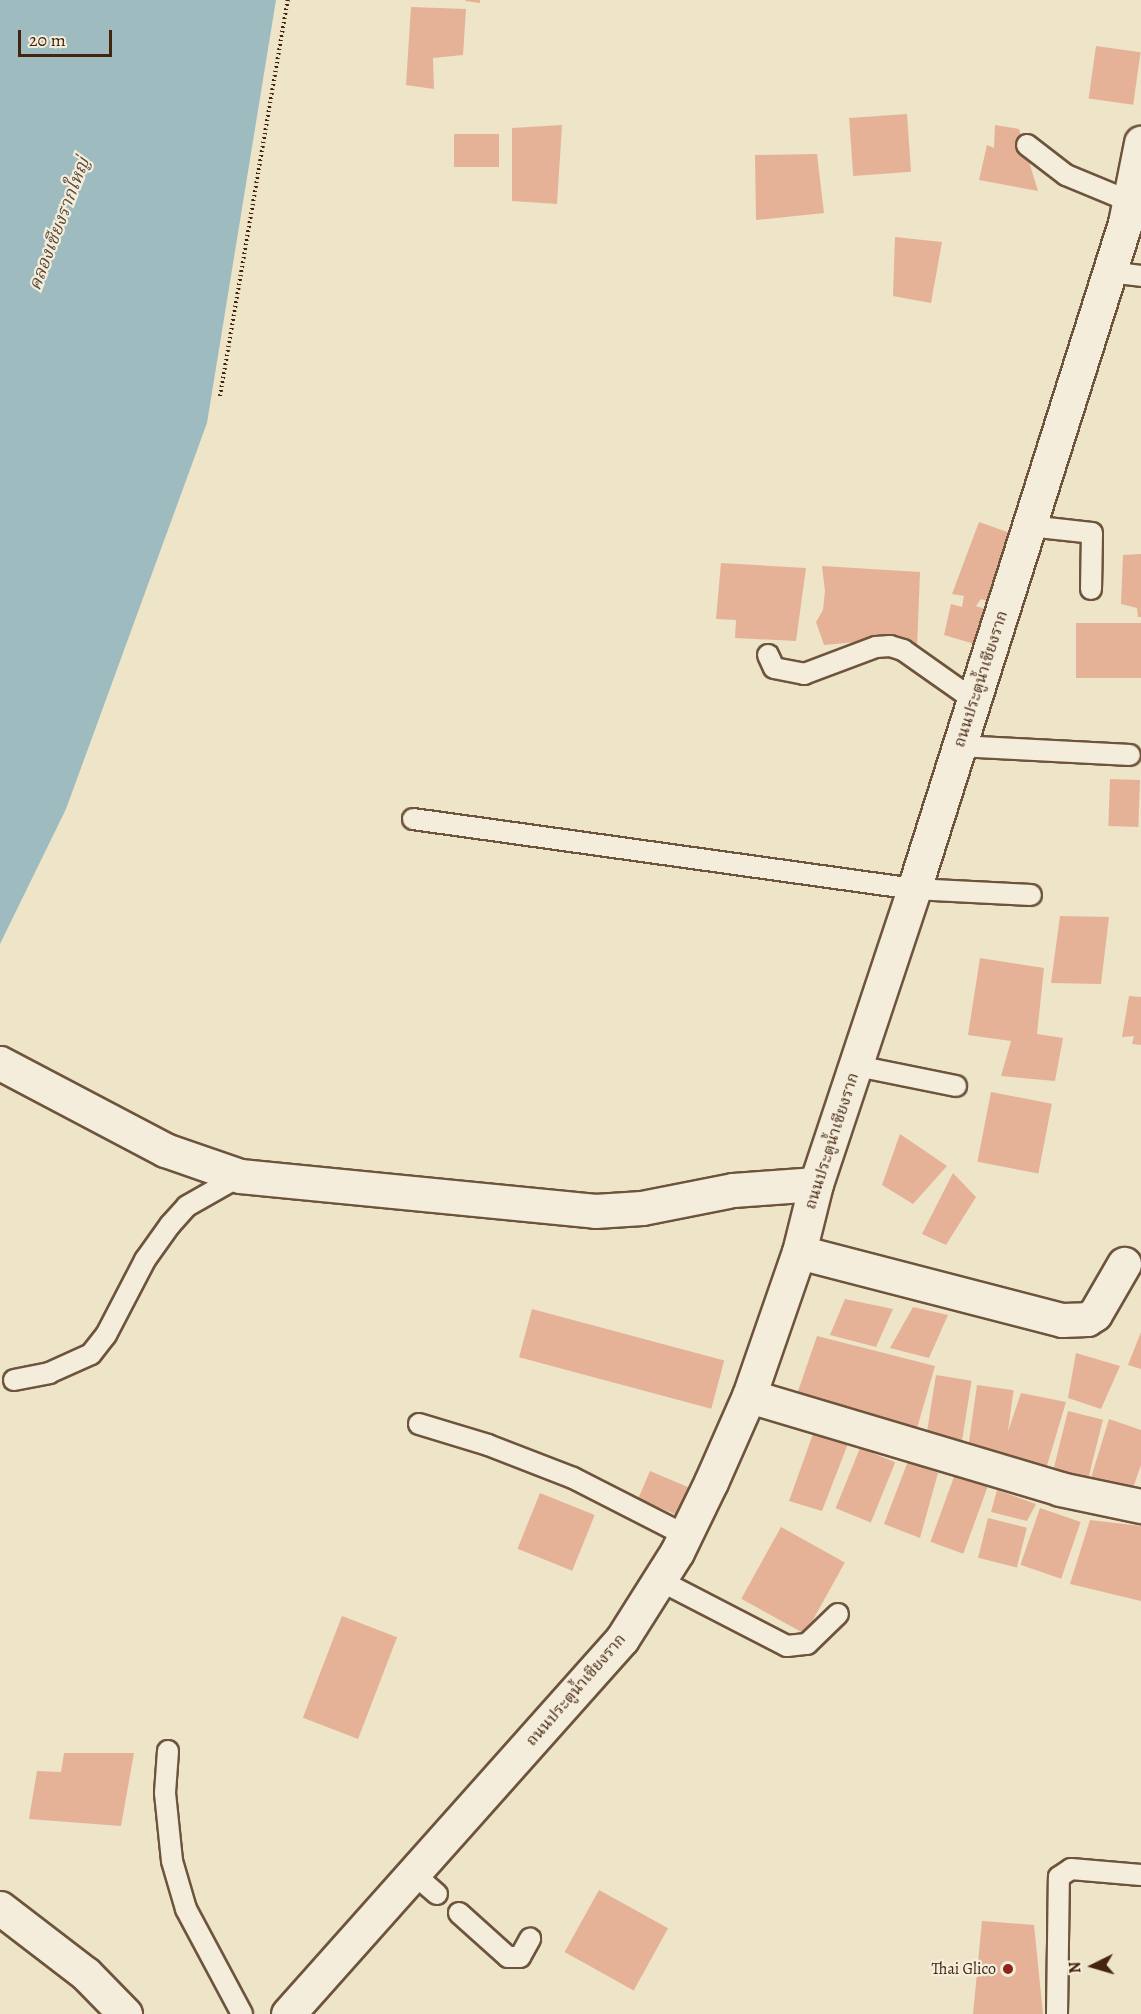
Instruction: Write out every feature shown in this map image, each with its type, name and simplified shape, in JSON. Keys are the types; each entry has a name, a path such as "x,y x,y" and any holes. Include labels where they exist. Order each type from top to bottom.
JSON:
{"street":[{"name":"ถนนประตูน้ำเชียงราก","path":"288,2014 426,1885 622,1639 685,1535 749,1396 799,1252 816,1184 857,1066 1029,526 1125,274 1130,201 1141,143"},
{"path":"0,1063 165,1150 240,1176 595,1211 642,1208 733,1190 816,1184"},
{"path":"799,1252 1062,1320 1087,1319 1095,1314 1124,1264"},
{"path":"749,1396 1060,1489 1141,1506"},
{"path":"0,1908 86,1974 125,2014"}],"lane":[{"path":"1027,145 1066,175 1130,201"},
{"path":"1029,526 1092,533 1090,589"},
{"path":"768,655 774,668 804,674 876,647 890,646 903,650 974,700"},
{"path":"959,746 1130,755"},
{"path":"413,819 914,889 1031,895"},
{"path":"857,1066 956,1086"},
{"path":"14,1380 61,1369 91,1354 121,1311 145,1260 170,1225 187,1206 240,1176"},
{"path":"419,1424 488,1445 573,1478 685,1535"},
{"path":"659,1580 787,1646 807,1644 838,1614"},
{"path":"168,1750 165,1793 172,1861 186,1909 242,2014"},
{"path":"1057,2014 1059,1877 1071,1869 1141,1875"},
{"path":"459,1913 508,1956 520,1957 530,1939"}],"path":[{"path":"220,396 288,0"}],"water":[{"name":"คลองเชียงรากใหญ่","path":"0,0 276,0 207,423 66,809 0,944"}],"building":[{"path":"480,0 480,3 465,1"},
{"path":"411,7 466,9 463,55 433,58 434,89 406,85"},
{"path":"1096,46 1141,52 1133,105 1089,98"},
{"path":"907,114 911,172 853,176 849,118"},
{"path":"562,125 557,204 512,201 512,128"},
{"path":"995,125 1019,129 1038,191 979,180 987,145 994,148"},
{"path":"454,134 499,134 499,167 454,167"},
{"path":"817,154 824,213 756,220 755,155"},
{"path":"895,237 942,242 931,303 893,296"},
{"path":"979,522 1019,536 999,605 981,599 976,606 997,613 988,648 944,635 951,604 962,607 964,596 952,594"},
{"path":"1141,554 1141,617 1138,617 1137,608 1121,604 1123,555"},
{"path":"721,563 806,568 796,641 735,638 736,620 716,619"},
{"path":"822,566 920,572 917,648 879,640 824,645 816,622 823,610 825,591"},
{"path":"1076,623 1141,623 1141,678 1076,678"},
{"path":"1110,779 1140,780 1138,827 1108,826"},
{"path":"1060,916 1109,917 1101,984 1051,983"},
{"path":"980,958 1044,968 1037,1034 1063,1038 1055,1081 1001,1076 1011,1041 968,1035"},
{"path":"1129,996 1141,997 1141,1045 1132,1044 1134,1036 1122,1037"},
{"path":"991,1092 1052,1104 1038,1174 977,1162"},
{"path":"900,1134 947,1166 913,1204 882,1185"},
{"path":"953,1173 976,1197 946,1245 922,1234"},
{"path":"845,1299 893,1309 876,1347 830,1335"},
{"path":"913,1307 948,1315 929,1358 890,1348"},
{"path":"532,1309 724,1361 711,1409 519,1357"},
{"path":"1141,1332 1141,1369 1128,1365"},
{"path":"817,1336 935,1366 913,1442 795,1400"},
{"path":"1076,1353 1120,1366 1101,1409 1068,1398"},
{"path":"936,1375 972,1381 961,1447 926,1441"},
{"path":"977,1385 1014,1390 1004,1458 967,1453"},
{"path":"1021,1393 1066,1402 1043,1479 998,1461"},
{"path":"1068,1411 1103,1420 1088,1478 1053,1469"},
{"path":"1109,1419 1141,1430 1141,1465 1131,1494 1090,1481"},
{"path":"813,1434 849,1441 822,1511 789,1501"},
{"path":"860,1448 895,1462 871,1523 836,1508"},
{"path":"908,1461 938,1473 920,1538 884,1524"},
{"path":"650,1471 698,1491 686,1519 638,1499"},
{"path":"955,1474 988,1486 963,1554 930,1542"},
{"path":"997,1490 1036,1504 1027,1521 991,1512"},
{"path":"540,1493 595,1515 572,1571 518,1549"},
{"path":"1040,1508 1081,1522 1061,1579 1020,1565"},
{"path":"988,1518 1027,1528 1017,1567 978,1558"},
{"path":"1090,1520 1141,1526 1141,1601 1070,1584"},
{"path":"781,1527 845,1562 805,1634 741,1599"},
{"path":"342,1616 397,1637 358,1739 303,1718"},
{"path":"64,1753 134,1753 121,1826 29,1819 37,1771 61,1772"},
{"path":"599,1890 668,1928 634,1990 565,1952"},
{"name":"Thai Glico","path":"982,1921 1034,1925 1043,2014 973,2014"}],"place":[{"name":"Thai Glico","path":"1008,1969"}]}
